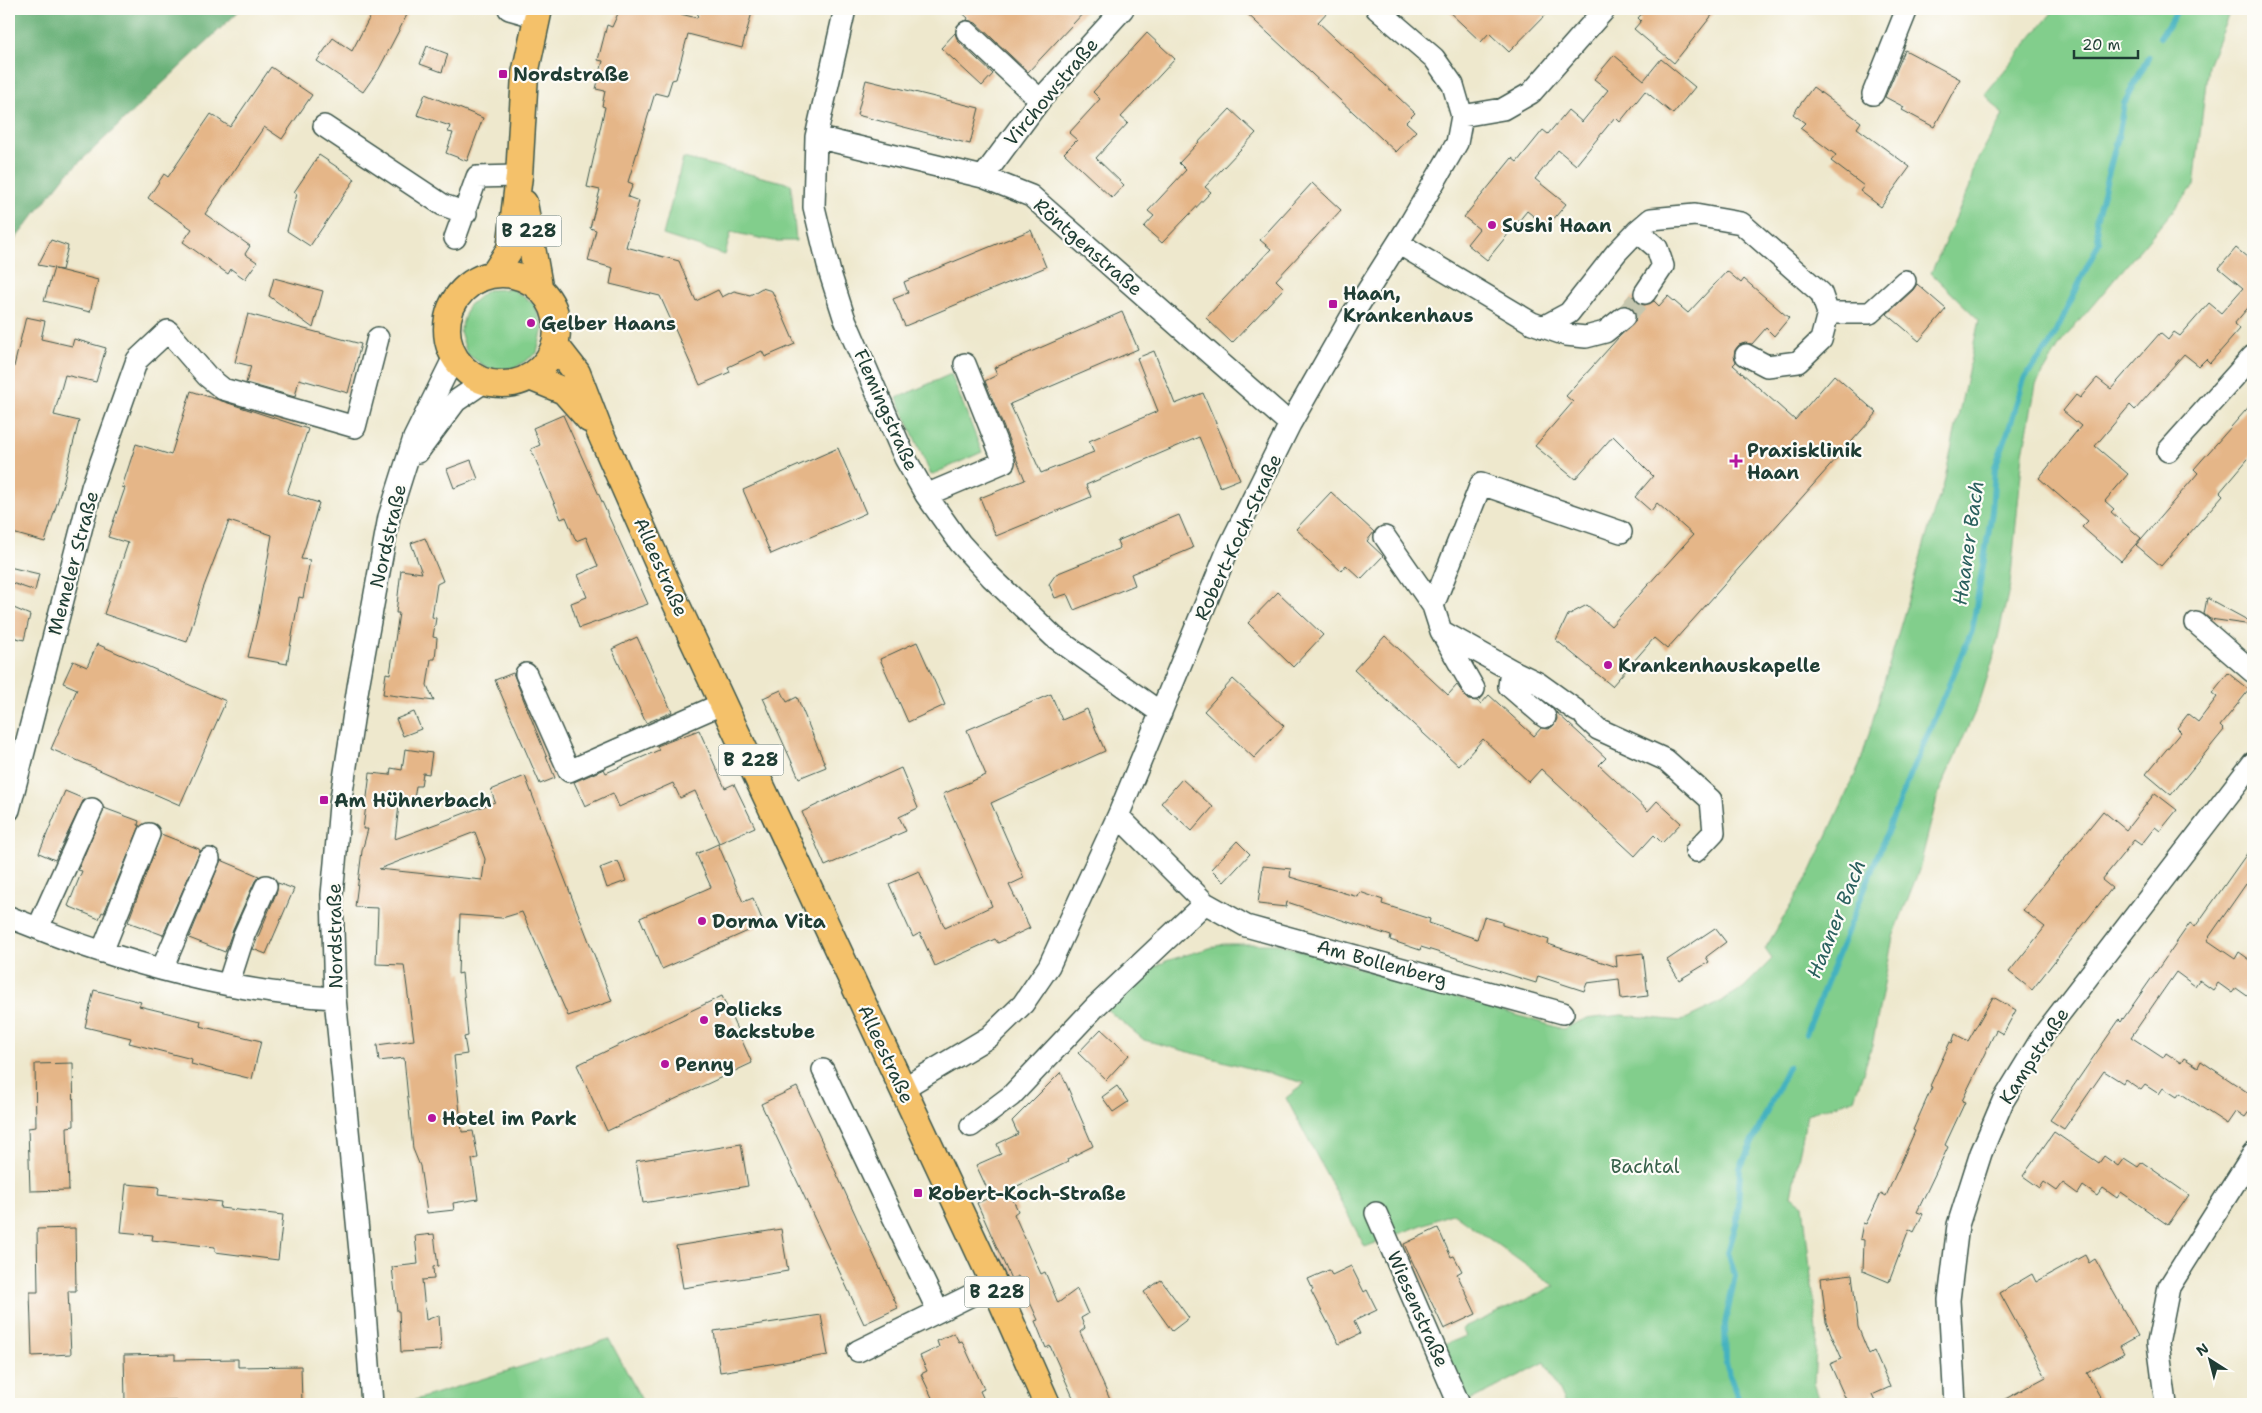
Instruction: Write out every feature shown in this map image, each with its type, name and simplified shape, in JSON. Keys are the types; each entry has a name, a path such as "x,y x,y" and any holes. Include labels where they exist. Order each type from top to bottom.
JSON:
{"main road":[{"name":"B 228","path":"494,274 510,249 519,176 525,74 538,13"},
{"name":"B 228","path":"519,176 539,286 552,305 558,326 556,346"},
{"name":"B 228","path":"453,359 446,333 451,306 469,285 494,274 519,276 539,286"},
{"path":"453,359 467,374 484,382 506,385 530,377 545,363 556,346"},
{"name":"Alleestraße","path":"556,346 577,372 599,430 673,597 994,1284 1047,1404"},
{"name":"Alleestraße","path":"530,377 564,391 599,430"}],"street":[{"path":"509,9 538,13"},
{"name":"Flemingstraße","path":"845,9 816,138 814,207 830,273 844,316 905,458 926,496 960,543 991,577 1054,637 1161,713"},
{"name":"Virchowstraße","path":"983,177 1040,100 1123,9"},
{"path":"1377,9 1434,58 1453,85 1462,116 1503,109 1531,92 1605,9"},
{"path":"1873,94 1907,9"},
{"path":"967,32 1040,100"},
{"name":"Robert-Koch-Straße","path":"902,1089 989,1037 1023,1004 1049,966 1118,816 1229,547 1290,424 1351,317 1398,243 1457,143 1462,116"},
{"path":"324,126 443,205 466,213"},
{"name":"Röntgenstraße","path":"816,138 983,177 1031,196 1290,424"},
{"path":"455,238 466,213 477,177 519,176"},
{"path":"1543,327 1569,313 1616,253 1637,231 1652,219 1695,215 1741,223 1821,293 1828,313 1821,340 1798,362 1767,366 1746,355"},
{"path":"1637,231 1657,248 1663,266 1645,294"},
{"path":"1398,243 1532,323 1543,327 1566,334 1586,337 1605,332 1624,317"},
{"path":"1828,313 1870,313 1905,281"},
{"name":"Memeler Straße","path":"9,810 92,487 137,360 168,331 207,376 223,389 355,427 378,338"},
{"path":"2168,451 2253,356"},
{"name":"Nordstraße","path":"372,1404 362,1272 335,998 332,896 340,805 358,687 386,536 414,438 453,359"},
{"path":"926,496 1004,462 965,364"},
{"name":"Nordstraße","path":"403,473 456,401 484,382"},
{"path":"1433,606 1480,484 1621,532"},
{"path":"1386,537 1433,606 1441,631 1474,689"},
{"path":"2196,623 2253,672"},
{"path":"1441,631 1538,683 1581,714 1598,729 1666,760 1711,800 1714,832 1696,851"},
{"path":"1511,670 1509,686 1546,716"},
{"path":"526,674 569,771 724,704"},
{"name":"Kampstraße","path":"1955,1404 1949,1300 1958,1225 1981,1153 2003,1100 2044,1034 2253,763"},
{"path":"38,928 92,809"},
{"name":"Am Bollenberg","path":"1118,816 1205,903 1246,926 1563,1013"},
{"path":"102,952 149,834"},
{"path":"162,969 210,859"},
{"path":"228,985 244,935 266,886"},
{"path":"971,1126 1010,1096 1095,1007 1205,903"},
{"path":"9,917 102,952 204,981 284,994 335,998"},
{"path":"823,1070 938,1311"},
{"path":"2159,1401 2158,1343 2169,1286 2253,1154"},
{"name":"Wiesenstraße","path":"1376,1213 1459,1404"},
{"path":"858,1350 994,1284"}],"green space":[{"path":"9,9 241,9 65,176 9,247"},
{"name":"Bachtal","path":"2055,9 2231,9 2208,65 2194,186 2063,340 2036,385 2023,453 2010,585 1993,659 1980,701 1938,794 1919,870 1893,937 1872,1046 1854,1099 1807,1114 1791,1196 1803,1204 1817,1332 1814,1383 1821,1404 1565,1404 1545,1362 1464,1404 1437,1348 1466,1336 1462,1329 1555,1286 1453,1213 1365,1247 1286,1098 1305,1083 1144,1040 1104,1007 1141,975 1166,961 1223,944 1278,944 1563,1029 1585,1019 1622,1015 1681,1021 1713,1006 1743,988 1772,959 1765,949 1811,871 1860,764 1934,511 1943,487 1979,320 1931,273 1970,186 1974,166 2003,115 1985,94"},
{"path":"683,158 791,184 796,241 774,241 731,232 725,255 663,235"},
{"path":"512,289 534,304 543,328 537,353 515,368 489,369 467,354 460,331 468,306 487,290"},
{"path":"951,374 982,452 931,475 897,398"},
{"path":"609,1339 644,1404 409,1404 409,1402"}],"building":[{"path":"374,9 410,9 379,69 363,92 317,61 333,38 352,51"},
{"path":"620,9 660,9 697,18 699,9 753,9 742,48 688,34 676,79 672,80 667,96 655,93 628,182 633,184 628,197 639,201 626,247 679,261 696,301 718,290 722,297 734,291 750,295 762,288 772,291 795,344 765,357 762,351 728,367 730,372 700,385 660,296 610,284 613,268 588,261 596,230 590,228 600,190 587,187 605,107 602,106 605,91 596,89 603,61 598,60 607,25 612,27"},
{"path":"958,9 1087,9 1028,72 976,23 967,20 968,18"},
{"path":"1242,9 1330,9 1318,22 1415,113 1406,122 1416,131 1396,152"},
{"path":"1446,9 1551,9 1509,52 1489,33 1481,42"},
{"path":"1646,9 1717,9 1674,63 1634,29 1641,21 1638,18"},
{"path":"955,33 958,41 993,74 982,86 941,48"},
{"path":"1147,33 1175,59 1121,117 1128,123 1096,158 1124,185 1112,198 1064,153 1077,140 1069,133 1100,99 1093,92"},
{"path":"427,46 448,54 442,72 420,64"},
{"path":"1905,50 1960,79 1934,127 1902,110 1904,107 1885,97"},
{"path":"1614,55 1644,80 1661,59 1695,87 1673,114 1645,91 1620,122 1615,117 1576,165 1558,150 1535,179 1566,204 1547,227 1527,211 1487,260 1467,244 1479,229 1464,217 1512,158 1517,162 1543,130 1548,134 1568,110 1582,122 1608,90 1594,79"},
{"path":"271,67 312,95 282,139 264,127 205,214 250,246 245,254 257,262 245,279 231,269 228,274 183,242 192,229 148,198 164,174 168,177 211,114 230,127"},
{"path":"866,80 979,108 970,144 857,115"},
{"path":"1813,87 1861,122 1857,128 1910,167 1881,207 1860,191 1864,186 1831,161 1836,155 1800,128 1805,123 1793,114"},
{"path":"425,94 483,118 467,161 446,153 453,133 448,132 450,126 417,115"},
{"path":"1230,109 1256,133 1205,187 1211,192 1162,243 1144,227 1154,216 1148,211 1186,170 1179,163"},
{"path":"319,155 355,179 310,246 287,231 297,194 294,192"},
{"path":"1312,183 1341,210 1276,280 1284,288 1232,343 1206,318 1271,249 1260,240"},
{"path":"1031,230 1046,267 905,326 893,299 908,293 904,282"},
{"path":"51,240 68,246 62,270 55,269 98,280 90,312 44,301 54,268 38,265"},
{"path":"2236,248 2253,262 2253,302 2234,324 2240,329 2210,363 2206,359 2199,366 2184,354 2135,410 2130,405 2095,446 2128,474 2105,501 2114,509 2111,512 2141,538 2121,561 2082,527 2088,521 2039,478 2081,426 2063,411 2076,395 2080,398 2097,378 2111,389 2160,333 2168,340 2174,332 2180,336 2209,303 2221,313 2243,288 2219,268"},
{"name":"Praxisklinik Haan","path":"1727,271 1741,283 1744,279 1789,318 1774,336 1766,328 1752,344 1745,343 1739,345 1735,350 1736,362 1733,365 1795,420 1834,375 1877,413 1667,649 1654,638 1612,686 1556,640 1568,615 1587,605 1611,626 1693,535 1657,503 1651,511 1635,497 1653,476 1613,436 1575,479 1535,446 1573,402 1566,396 1635,322 1634,310 1626,305 1633,296 1638,304 1645,305 1654,301 1659,306 1668,296 1688,313"},
{"path":"274,278 323,291 313,328 269,296"},
{"path":"1917,284 1946,309 1919,341 1887,314"},
{"path":"1122,312 1138,349 1010,404 1041,473 1094,452 1089,441 1158,411 1137,358 1154,351 1175,404 1203,393 1240,479 1220,487 1199,437 1086,485 1091,497 996,536 980,498 1025,480 985,381 997,375 994,368"},
{"path":"248,314 361,344 348,393 299,379 295,397 246,383 251,366 235,362"},
{"path":"26,317 45,321 41,339 72,346 74,339 106,348 96,382 65,375 54,415 79,421 63,484 45,542 9,532 9,387"},
{"path":"191,391 308,429 287,493 319,503 301,559 310,560 303,598 299,597 287,664 248,657 258,616 272,535 229,521 203,589 187,642 104,614 128,543 108,537 125,488 122,487 136,444 171,455"},
{"path":"2253,402 2253,453 2220,492 2223,495 2161,566 2136,545 2198,473 2194,469"},
{"path":"563,415 648,604 579,628 571,603 587,597 578,575 598,566 586,537 576,541 566,517 561,519 531,449 540,445 533,428"},
{"path":"838,448 866,513 771,554 743,490"},
{"path":"471,460 478,479 454,488 447,469"},
{"path":"1331,492 1374,532 1367,541 1383,556 1361,579 1346,565 1341,571 1296,529"},
{"path":"1179,515 1193,548 1131,574 1135,585 1074,610 1067,594 1055,598 1049,584 1056,574 1120,548 1117,541"},
{"path":"425,538 443,581 437,584 432,617 436,618 433,637 437,638 435,659 431,659 427,685 434,701 383,694 386,673 390,674 399,613 396,613 401,570 422,573 411,543"},
{"path":"9,567 39,574 35,591 9,582"},
{"path":"1278,592 1323,635 1293,667 1248,623"},
{"path":"2207,598 2253,623 2252,625 2210,619 2204,614"},
{"path":"9,606 30,615 24,640 9,636"},
{"path":"1385,636 1448,695 1457,685 1468,700 1477,701 1481,704 1489,695 1534,736 1541,728 1549,729 1554,725 1557,719 1556,712 1606,758 1599,765 1648,811 1657,801 1681,823 1662,843 1654,835 1635,856 1541,769 1529,782 1483,739 1459,766 1354,670"},
{"path":"637,637 672,712 646,723 612,649"},
{"path":"917,642 945,705 908,722 880,659"},
{"path":"97,644 226,701 180,805 51,749 77,689 63,683 73,661 87,667"},
{"path":"513,673 555,778 540,784 495,680"},
{"path":"2228,673 2249,690 2220,726 2224,730 2171,795 2146,774 2181,732 2177,728 2188,714 2198,722 2217,697 2212,693"},
{"path":"1233,679 1284,726 1254,758 1204,711"},
{"path":"781,690 787,702 797,697 826,767 799,778 763,698"},
{"path":"1051,694 1062,720 1087,709 1105,751 991,803 1024,878 1009,885 1030,928 998,943 995,939 935,966 920,933 913,937 889,884 919,871 945,928 992,906 943,794 986,775 967,730"},
{"path":"414,712 421,729 403,736 396,719"},
{"path":"699,730 725,788 734,784 755,827 719,843 695,791 680,798 673,783 619,807 613,793 585,806 574,782 604,769 606,773 659,750 657,746"},
{"path":"405,749 432,753 429,774 423,773 421,786 416,786 414,799 400,797 395,839 495,802 491,790 525,776 612,1001 568,1016 522,912 502,918 460,915 458,974 462,973 468,1036 464,1037 467,1054 454,1056 462,1132 473,1131 478,1158 472,1159 478,1199 453,1203 454,1210 427,1213 420,1166 413,1149 404,1058 379,1061 377,1045 414,1040 404,965 376,964 378,908 355,907 362,851 368,829 363,829 370,773 390,775 391,768 402,770","holes":["475,832 485,859 482,880 379,869"]},
{"path":"901,768 918,808 899,817 906,831 825,866 802,812 878,776 879,778"},
{"path":"1182,779 1213,807 1192,831 1161,803"},
{"path":"65,791 84,799 55,860 39,853"},
{"path":"2155,793 2177,810 2160,831 2155,827 2141,845 2134,840 2102,880 2112,888 2032,990 2009,972 2045,927 2023,910 2103,811 2126,830"},
{"path":"104,808 139,821 138,825 140,826 104,913 102,912 99,919 68,906 82,871 78,870"},
{"path":"161,834 200,851 163,935 128,922"},
{"path":"1237,841 1250,854 1224,882 1211,869"},
{"name":"Dorma Vita","path":"718,844 743,902 753,898 764,924 662,969 640,918 711,887 696,854"},
{"path":"2253,845 2253,889 2246,884 2207,940 2235,959 2239,952 2253,962 2253,1000 2236,988 2232,993 2218,983 2213,990 2199,980 2195,986 2176,972 2131,1037 2163,1058 2166,1053 2181,1063 2184,1058 2198,1067 2201,1061 2253,1096 2253,1106 2245,1117 2236,1111 2227,1124 2180,1093 2177,1097 2163,1088 2159,1094 2145,1085 2141,1090 2125,1079 2123,1083 2104,1071 2064,1129 2050,1120 2119,1020 2121,1022 2190,923 2195,927"},
{"path":"221,860 259,876 233,930 225,952 189,938"},
{"path":"618,861 626,881 607,888 600,868"},
{"path":"1263,866 1291,869 1290,877 1358,897 1360,892 1383,900 1382,904 1430,919 1429,923 1477,939 1484,917 1502,922 1502,925 1549,940 1548,944 1617,967 1616,956 1643,953 1648,996 1621,999 1619,979 1587,983 1584,991 1538,976 1536,983 1421,947 1420,950 1390,940 1391,936 1287,902 1286,907 1258,904"},
{"path":"278,883 294,889 266,954 253,949 277,891"},
{"path":"1715,928 1726,942 1706,957 1709,962 1679,980 1667,960"},
{"path":"94,990 141,1002 139,1006 201,1021 200,1026 261,1041 252,1079 191,1064 192,1059 129,1043 131,1038 85,1027"},
{"name":"Penny","path":"722,996 752,1063 607,1131 577,1065"},
{"path":"1993,997 2016,1010 2003,1034 1996,1030 1962,1101 1965,1102 1945,1145 1948,1147 1917,1212 1923,1214 1914,1232 1909,1229 1889,1282 1863,1271 1864,1240 1860,1239 1863,1223 1866,1224 1881,1193 1886,1196 1915,1131 1913,1130 1932,1087 1930,1086 1950,1042 1952,1043 1955,1034 1968,1041"},
{"path":"1101,1029 1129,1055 1106,1080 1078,1053"},
{"path":"73,1063 74,1126 67,1127 69,1190 30,1191 28,1128 36,1127 35,1064"},
{"path":"1061,1072 1093,1146 1067,1159 1068,1162 1009,1190 1018,1211 1014,1214 1041,1274 1045,1272 1058,1303 1077,1289 1088,1314 1081,1318 1085,1328 1080,1332 1112,1404 1076,1404 1050,1346 1046,1348 1035,1321 1038,1320 1018,1276 1011,1279 977,1203 991,1197 976,1165 1001,1154 997,1144 1018,1134 1012,1121"},
{"path":"1117,1086 1128,1102 1113,1112 1102,1097"},
{"path":"797,1087 898,1308 864,1324 761,1104"},
{"path":"2054,1132 2099,1163 2104,1156 2118,1166 2124,1158 2138,1167 2142,1162 2189,1195 2168,1225 2121,1192 2117,1198 2103,1188 2097,1196 2083,1186 2078,1194 2063,1183 2057,1191 2044,1182 2040,1188 2023,1176"},
{"path":"741,1144 748,1186 643,1203 636,1161"},
{"path":"126,1184 159,1187 158,1195 221,1202 220,1208 283,1215 278,1260 215,1252 215,1247 152,1240 153,1235 121,1232"},
{"path":"75,1228 76,1291 68,1291 71,1354 32,1356 30,1292 38,1292 37,1229"},
{"path":"1438,1228 1451,1257 1454,1256 1462,1271 1457,1274 1476,1314 1444,1329 1404,1244"},
{"path":"781,1229 788,1271 683,1288 676,1246"},
{"path":"434,1234 438,1266 433,1267 434,1279 422,1280 426,1320 439,1315 441,1350 401,1352 399,1311 397,1311 392,1267 418,1264 415,1236"},
{"path":"2085,1255 2089,1263 2095,1259 2138,1336 2120,1346 2124,1353 2087,1373 2104,1404 1996,1404 2046,1377 2000,1293 2032,1274 2036,1282"},
{"path":"1351,1266 1364,1292 1367,1290 1377,1310 1354,1321 1360,1334 1339,1344 1311,1291 1313,1290 1308,1279 1329,1270 1332,1275"},
{"path":"1852,1274 1858,1327 1869,1354 1874,1351 1890,1387 1872,1395 1876,1404 1848,1404 1830,1364 1842,1359 1826,1322 1821,1278"},
{"path":"1161,1280 1189,1318 1172,1331 1144,1292"},
{"path":"821,1315 828,1355 720,1372 714,1331"},
{"path":"954,1333 959,1342 962,1341 984,1389 980,1391 986,1404 935,1404 921,1374 927,1371 920,1356 939,1347 937,1341"},
{"path":"175,1354 175,1360 238,1359 238,1367 301,1366 302,1404 176,1404 176,1400 125,1401 124,1355"}],"waterway":[{"name":"Haaner Bach","path":"2160,37 2179,9"},
{"name":"Haaner Bach","path":"1806,1034 1908,780 1972,631 1992,511 1995,467 2024,379 2050,344 2099,242 2096,220 2118,137 2124,104 2148,58"},
{"name":"Haaner Bach","path":"1740,1404 1726,1364 1725,1324 1735,1276 1728,1252 1737,1221 1740,1168 1788,1067"}],"tunnel":[{"path":"1624,317 1645,293"}],"place":[{"name":"Nordstraße","path":"503,74"},
{"name":"Sushi Haan","path":"1492,225"},
{"name":"Haan, Krankenhaus","path":"1333,304"},
{"name":"Gelber Haans","path":"531,323"},
{"name":"Praxisklinik Haan","path":"1736,461"},
{"name":"Krankenhauskapelle","path":"1608,665"},
{"name":"Am Hühnerbach","path":"324,800"},
{"name":"Dorma Vita","path":"702,921"},
{"name":"Policks Backstube","path":"704,1020"},
{"name":"Penny","path":"665,1064"},
{"name":"Hotel im Park","path":"432,1118"},
{"name":"Robert-Koch-Straße","path":"918,1193"}]}
